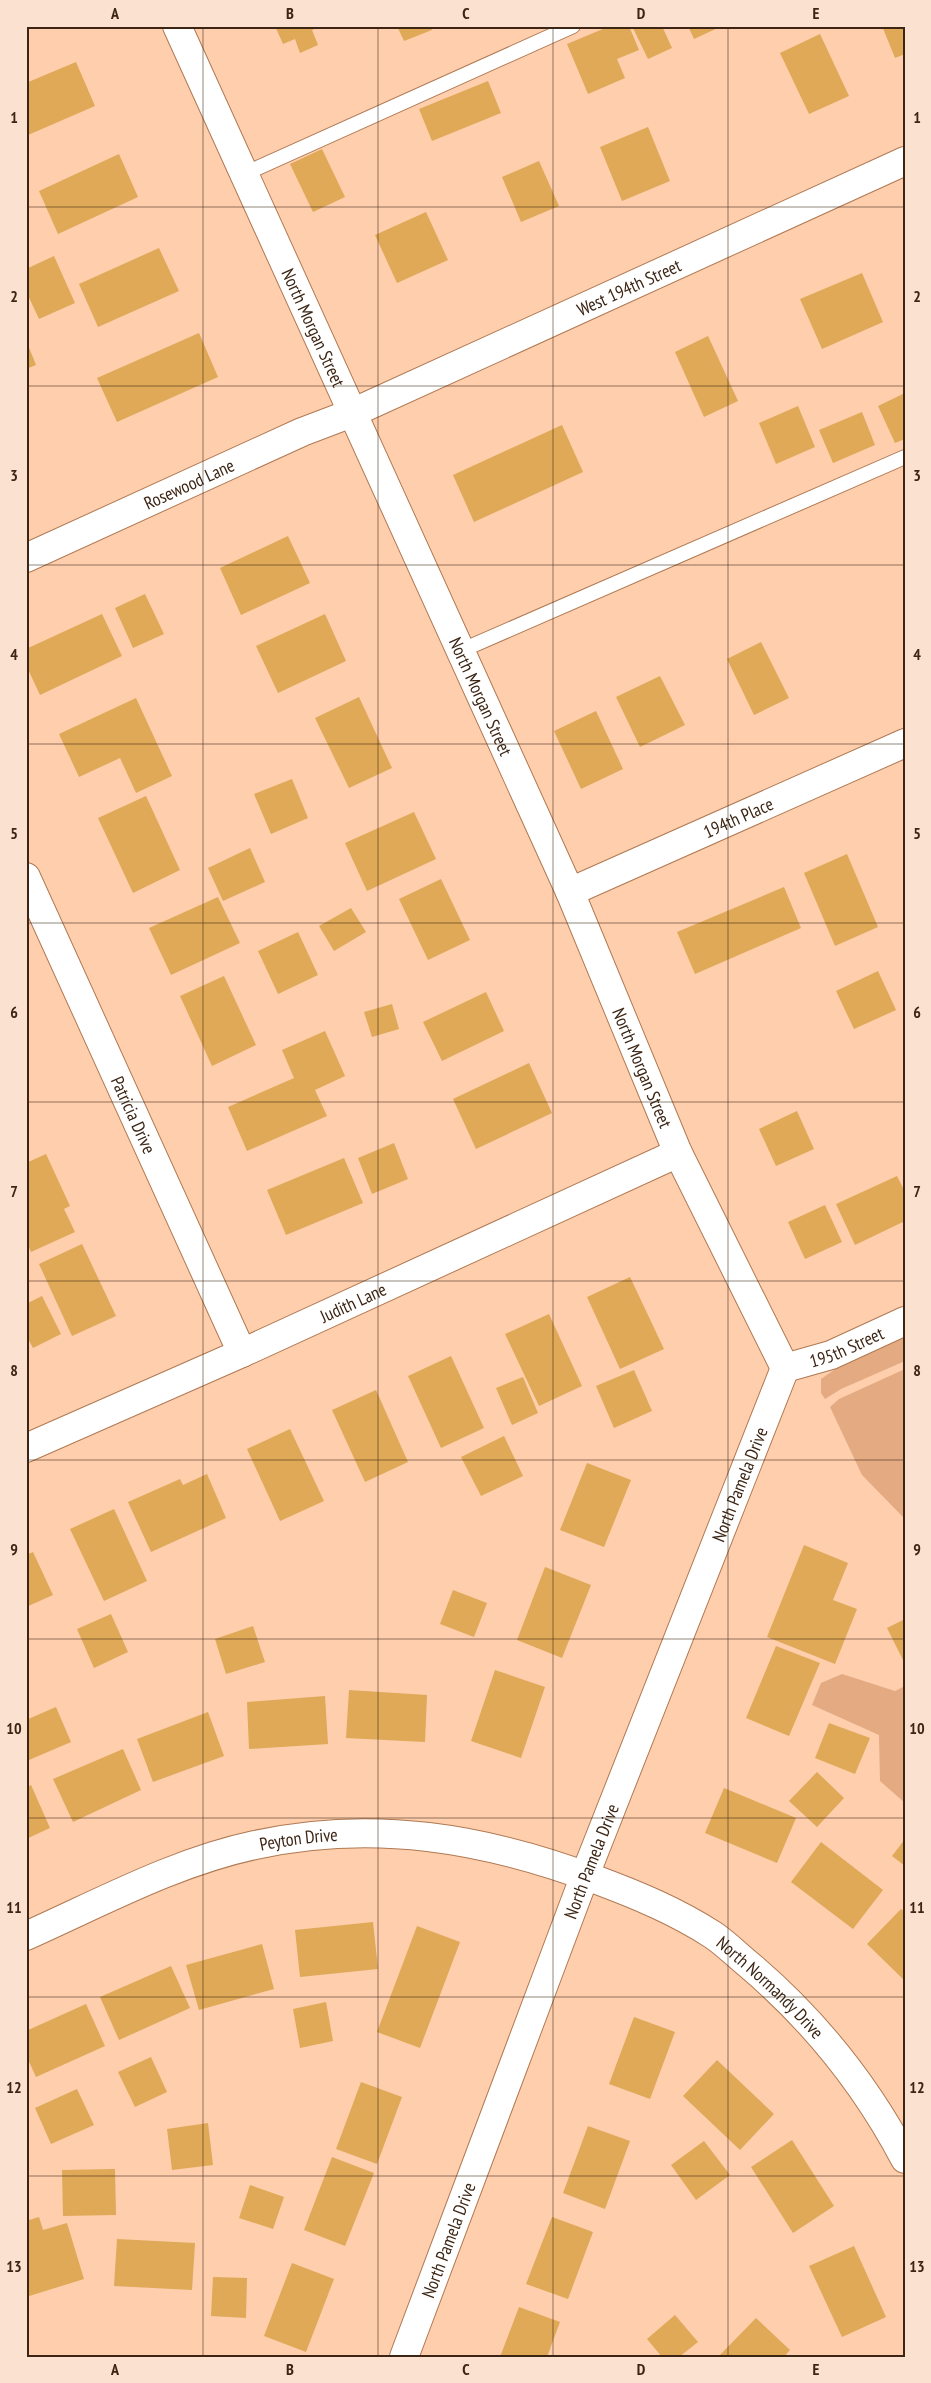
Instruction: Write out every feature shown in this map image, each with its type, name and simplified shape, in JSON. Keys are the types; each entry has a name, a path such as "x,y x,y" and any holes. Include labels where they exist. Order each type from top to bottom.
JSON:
{"street":[{"name":"North Morgan Street","path":"177,26 570,892 678,1153 785,1368"},
{"name":"West 194th Street","path":"352,413 905,161"},
{"name":"Rosewood Lane","path":"26,558 302,432 352,413"},
{"name":"194th Place","path":"570,892 905,743"},
{"name":"Patricia Drive","path":"26,878 242,1353"},
{"name":"Judith Lane","path":"26,1448 242,1353 678,1153"},
{"name":"195th Street","path":"785,1368 831,1355 905,1321"},
{"name":"North Pamela Drive","path":"404,2357 585,1875 785,1368"},
{"name":"Peyton Drive","path":"26,1936 188,1864 254,1845 301,1837 344,1833 413,1834 482,1844 585,1875"},
{"name":"North Normandy Drive","path":"585,1875 656,1902 714,1936 778,1990 834,2050 887,2125 905,2159"}],"lane":[{"path":"244,174 573,26"},
{"path":"460,651 905,457"}],"shaded area":[{"path":"905,1334 905,1361 841,1389 825,1399 821,1393 821,1379 834,1370 834,1366"},
{"path":"905,1369 905,1519 862,1475 830,1407 839,1399"},
{"path":"842,1674 895,1691 905,1686 905,1803 880,1781 879,1735 812,1705 821,1683"}],"building":[{"path":"275,26 322,26 312,30 318,45 300,53 295,39 283,44"},
{"path":"397,26 430,26 432,30 404,41"},
{"path":"610,26 629,26 639,50 617,59 625,78 588,94 567,44"},
{"path":"632,26 662,26 672,48 648,59"},
{"path":"688,26 722,26 694,39"},
{"path":"882,26 905,26 905,54 895,58"},
{"path":"820,34 849,96 809,114 780,53"},
{"path":"76,62 95,106 28,135 26,130 26,83"},
{"path":"488,81 501,113 432,141 419,109"},
{"path":"648,127 670,181 622,201 600,147"},
{"path":"322,149 345,197 313,212 290,164"},
{"path":"119,154 138,197 58,234 39,191"},
{"path":"539,161 559,206 521,222 502,177"},
{"path":"426,212 448,260 397,283 375,235"},
{"path":"159,248 179,291 98,327 79,284"},
{"path":"54,256 75,303 39,319 26,291 26,269"},
{"path":"862,273 883,322 822,349 800,299"},
{"path":"199,333 218,377 117,422 97,378"},
{"path":"708,336 738,401 704,417 675,352"},
{"path":"26,340 36,365 26,369"},
{"path":"905,393 905,439 895,443 878,406"},
{"path":"798,406 815,447 776,464 759,423"},
{"path":"862,412 875,445 833,463 819,430"},
{"path":"562,425 583,472 474,522 453,475"},
{"path":"288,536 310,583 241,615 220,568"},
{"path":"145,594 164,634 133,648 115,608"},
{"path":"102,614 122,656 40,695 26,665 26,649"},
{"path":"325,614 346,661 278,693 256,646"},
{"path":"761,642 789,698 754,715 727,659"},
{"path":"660,676 685,725 640,747 616,697"},
{"path":"359,697 392,768 349,788 315,718"},
{"path":"136,698 172,776 136,793 120,758 79,777 59,734"},
{"path":"596,711 623,769 581,789 554,731"},
{"path":"292,779 308,818 271,834 254,794"},
{"path":"146,796 180,870 133,893 98,818"},
{"path":"414,812 436,859 367,891 345,843"},
{"path":"250,848 265,882 223,901 208,868"},
{"path":"847,854 878,927 835,946 804,873"},
{"path":"441,879 470,940 428,960 399,899"},
{"path":"784,887 801,928 695,974 677,932"},
{"path":"218,897 240,943 171,975 149,928"},
{"path":"351,908 366,932 334,951 319,926"},
{"path":"298,932 318,975 278,994 258,951"},
{"path":"878,971 896,1010 854,1029 836,991"},
{"path":"224,976 256,1045 212,1066 180,996"},
{"path":"486,992 504,1031 442,1061 423,1022"},
{"path":"392,1004 399,1029 372,1037 364,1012"},
{"path":"325,1031 345,1076 315,1090 327,1116 247,1151 228,1107 294,1078 282,1050"},
{"path":"529,1063 552,1113 476,1149 453,1099"},
{"path":"797,1111 814,1149 776,1166 759,1129"},
{"path":"394,1143 408,1179 372,1194 358,1158"},
{"path":"46,1154 70,1206 64,1209 75,1232 31,1252 26,1241 26,1163"},
{"path":"344,1158 363,1203 286,1235 267,1190"},
{"path":"897,1176 905,1192 905,1221 855,1245 836,1204"},
{"path":"825,1205 842,1242 805,1259 788,1222"},
{"path":"82,1244 116,1316 72,1336 39,1264"},
{"path":"630,1277 664,1349 620,1369 587,1297"},
{"path":"42,1296 61,1334 33,1348 26,1335 26,1304"},
{"path":"549,1314 582,1386 539,1406 505,1334"},
{"path":"451,1356 484,1428 441,1448 408,1376"},
{"path":"634,1370 652,1411 614,1428 596,1386"},
{"path":"523,1377 538,1413 512,1425 496,1388"},
{"path":"376,1390 408,1462 365,1482 332,1410"},
{"path":"290,1429 324,1501 280,1521 247,1449"},
{"path":"504,1436 523,1476 481,1496 461,1457"},
{"path":"587,1463 631,1480 604,1547 560,1530"},
{"path":"207,1474 226,1518 151,1552 128,1502 180,1479 183,1485"},
{"path":"114,1509 147,1581 104,1601 70,1529"},
{"path":"804,1545 848,1563 833,1600 857,1609 835,1664 767,1637"},
{"path":"33,1552 53,1595 26,1607 26,1555"},
{"path":"545,1567 591,1585 562,1658 517,1640"},
{"path":"453,1590 487,1603 474,1637 440,1624"},
{"path":"111,1614 128,1652 94,1668 77,1629"},
{"path":"905,1619 905,1664 887,1628"},
{"path":"253,1626 265,1662 226,1674 215,1639"},
{"path":"776,1646 820,1663 789,1736 746,1718"},
{"path":"495,1670 545,1687 521,1758 471,1741"},
{"path":"349,1690 427,1695 425,1742 346,1738"},
{"path":"325,1696 328,1744 249,1749 247,1702"},
{"path":"56,1707 71,1742 29,1760 26,1753 26,1720"},
{"path":"208,1712 224,1756 153,1782 137,1739"},
{"path":"829,1723 870,1738 855,1774 815,1758"},
{"path":"123,1749 141,1790 73,1822 53,1779"},
{"path":"817,1772 844,1798 817,1827 789,1801"},
{"path":"31,1785 50,1828 26,1839 26,1788"},
{"path":"724,1788 796,1818 777,1863 705,1833"},
{"path":"905,1839 905,1866 892,1856"},
{"path":"821,1842 883,1890 853,1929 791,1882"},
{"path":"901,1909 905,1912 905,1981 867,1944"},
{"path":"373,1922 378,1969 300,1977 295,1930"},
{"path":"417,1926 460,1942 420,2048 377,2032"},
{"path":"262,1944 274,1989 199,2010 186,1965"},
{"path":"171,1966 190,2008 119,2040 100,1997"},
{"path":"326,2002 333,2041 300,2048 293,2009"},
{"path":"86,2004 105,2046 36,2077 26,2055 26,2031"},
{"path":"634,2017 675,2032 650,2099 609,2084"},
{"path":"151,2057 167,2092 135,2107 118,2072"},
{"path":"717,2060 774,2114 740,2150 683,2096"},
{"path":"361,2082 402,2097 377,2164 336,2149"},
{"path":"77,2089 94,2125 51,2144 35,2108"},
{"path":"208,2123 213,2165 172,2170 167,2129"},
{"path":"588,2126 630,2141 605,2209 563,2193"},
{"path":"792,2140 834,2206 793,2233 751,2167"},
{"path":"704,2141 730,2175 696,2200 671,2165"},
{"path":"332,2157 374,2173 345,2246 304,2230"},
{"path":"115,2169 116,2215 63,2216 62,2170"},
{"path":"250,2185 284,2197 273,2229 239,2218"},
{"path":"39,2217 43,2230 67,2223 84,2279 26,2297 26,2221"},
{"path":"552,2217 593,2232 568,2299 526,2284"},
{"path":"117,2239 195,2243 192,2290 114,2286"},
{"path":"854,2246 886,2317 842,2337 809,2266"},
{"path":"292,2263 334,2279 306,2352 264,2336"},
{"path":"213,2277 247,2278 246,2318 211,2316"},
{"path":"519,2307 560,2322 547,2357 500,2357"},
{"path":"675,2315 698,2342 679,2357 662,2357 647,2339"},
{"path":"756,2318 790,2350 784,2357 718,2357"}]}
